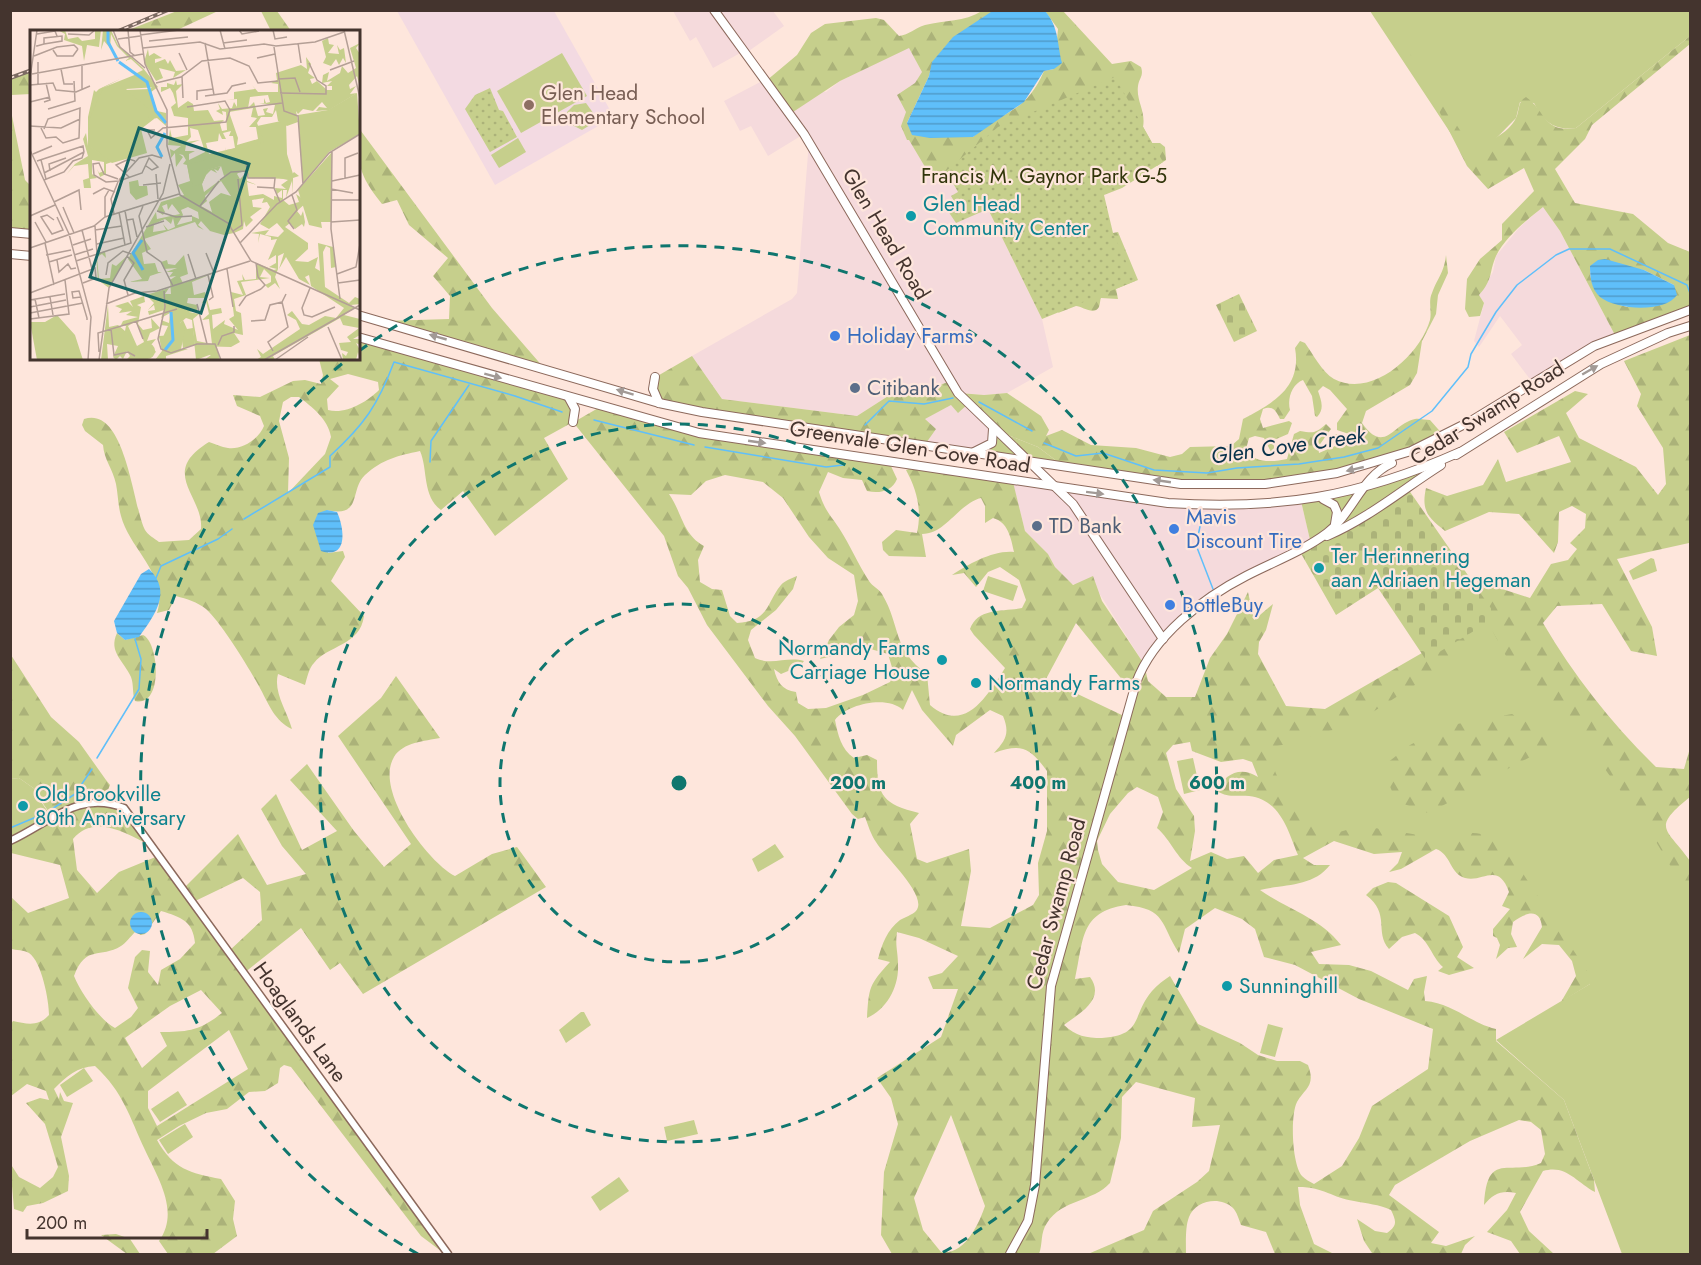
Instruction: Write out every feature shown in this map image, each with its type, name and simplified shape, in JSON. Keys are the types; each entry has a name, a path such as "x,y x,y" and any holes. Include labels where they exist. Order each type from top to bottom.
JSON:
{"main road":[{"name":"Glen Head Road","path":"714,10 804,134 958,393 993,429 1032,461 1058,488 1086,523 1163,639"},
{"path":"10,232 30,234"},
{"path":"10,254 30,256"},
{"name":"Cedar Swamp Road","path":"1311,544 1333,528 1360,490 1381,469 1403,459 1411,451 1472,421 1594,346 1690,310"},
{"name":"Greenvale Glen Cove Road","path":"360,316 659,403 1181,484 1230,485 1296,481 1377,463 1411,451"},
{"name":"Cedar Swamp Road","path":"1010,1254 1028,1221 1035,1185 1047,1016 1054,974 1136,683 1150,653 1163,639 1221,591 1364,517 1406,486 1600,364 1668,333 1690,326"},
{"name":"Greenvale Glen Cove Road","path":"360,339 699,433 1168,504 1254,506 1321,499 1411,474 1460,452"},
{"path":"656,377 653,389 659,403"},
{"path":"570,398 575,409 573,422"},
{"path":"971,453 992,443 993,429"},
{"path":"1321,499 1332,502 1336,508 1337,517 1333,528"},
{"path":"1353,502 1355,513 1364,517"}],"street":[{"name":"Hoaglands Lane","path":"10,841 88,802 104,801 124,808 448,1254"}],"shaded area":[{"name":"Glen Head Elementary School","path":"397,11 554,11 614,117 495,185"},
{"path":"673,11 773,11 784,26 746,53 744,51 713,68 696,37 690,41"},
{"path":"909,47 922,72 901,126 931,177 946,171 958,192 988,209 1042,319 1053,367 1007,393 984,395 958,393 951,381 919,392 896,391 857,416 722,399 692,356 792,299 797,293 809,141 804,134 768,156 751,126 740,131 724,101 764,80 826,92 840,81"},
{"path":"1543,206 1560,231 1615,335 1532,382 1511,354 1522,345 1500,316 1479,347 1474,341 1484,303 1479,295 1493,272 1496,256 1519,228"},
{"path":"968,404 993,429 993,439 979,451 924,446 924,419 951,405"},
{"path":"1012,480 1168,503 1301,501 1311,544 1247,576 1188,617 1144,664 1094,585 1071,584 1055,567 1048,554 1025,531"}],"green space":[{"path":"177,11 218,11 177,30 129,30"},
{"path":"261,11 277,11 290,30 270,30"},
{"path":"982,11 994,11 933,62 929,76 907,123 973,137 1021,104 1037,85 1044,71 1054,69 1058,29 1045,11 1063,11 1112,64 1131,61 1141,67 1138,96 1144,121 1143,127 1152,143 1160,143 1165,147 1166,160 1157,166 946,171 931,177 907,140 901,126 906,112 897,95 915,83 922,72 909,48 840,81 790,114 766,81 797,55 811,33 825,24 876,18 884,20 899,36 925,25 961,19"},
{"path":"1370,11 1690,11 1690,36 1576,128 1555,126 1545,120 1534,103 1520,102 1516,118 1471,164"},
{"path":"1690,36 1690,44 1592,125 1585,139 1555,169 1575,203 1633,214 1668,243 1690,252 1690,310 1615,335 1560,231 1543,207 1517,229 1500,249 1489,280 1479,295 1484,303 1480,316 1469,317 1465,309 1467,279 1480,259 1502,240 1502,224 1534,191 1524,168 1488,189 1467,166 1410,54 1473,150 1508,129 1516,118 1521,101 1526,97 1551,124 1565,129 1576,128","holes":["1590,266 1644,270 1674,285 1627,307 1600,294 1595,289 1590,275"]},
{"path":"562,53 587,96 521,133 497,91"},
{"path":"30,70 30,94 11,95 11,78"},
{"name":"Francis M. Gaynor Park G-5","path":"1115,77 1163,162 1122,188 1104,195 1113,233 1135,281 1042,319 988,209 956,223 948,211 957,206 951,196 958,192 946,171 998,127"},
{"path":"490,88 499,110 503,111 517,137 490,152 465,109 475,95"},
{"path":"586,103 596,117 595,122 582,130 572,125 567,112 574,105"},
{"path":"10,106 25,180 30,185 30,234 11,232"},
{"path":"360,130 492,308 544,368 383,321 449,319 450,296 433,276 448,258 409,225 397,200 382,204 368,184 361,168"},
{"path":"518,138 526,152 499,168 491,155"},
{"path":"1118,232 1138,280 1116,289 1118,299 1101,298 1097,310 1091,311 1076,306 1058,313 1113,233"},
{"path":"1446,255 1448,273 1438,295 1436,314 1422,341 1417,373 1410,385 1366,411 1362,423 1377,437 1383,437 1415,419 1430,420 1445,437 1300,481 1210,486 1062,465 1038,447 993,429 968,404 958,413 951,405 925,419 936,429 924,446 659,403 654,378 692,356 722,399 857,416 896,391 919,392 951,381 959,393 984,395 1007,393 1041,416 1049,430 1046,436 1062,430 1091,445 1136,448 1170,457 1182,454 1190,447 1231,446 1239,439 1243,419 1275,400 1290,383 1296,362 1295,348 1300,341 1305,343 1330,376 1349,384 1364,383 1392,370 1416,347 1425,333 1431,314 1431,296","holes":["1303,380 1312,396 1317,417 1322,408 1318,391 1323,386 1330,390 1347,409 1337,423 1337,430 1358,437 1358,441 1349,442 1337,434 1332,436 1332,440 1335,442 1342,440 1342,443 1319,453 1318,447 1331,429 1326,424 1314,432 1300,431 1294,434 1287,459 1264,461 1249,454 1246,449 1249,438 1255,436 1264,438 1271,452 1274,448 1274,440 1288,434 1292,423 1289,421 1263,428 1260,419 1263,409 1272,408 1280,419 1284,419 1290,410 1291,392"]},
{"path":"1239,294 1257,331 1234,342 1216,305"},
{"path":"1690,335 1690,545 1689,543 1617,559 1652,627 1657,656 1631,651 1602,604 1557,606 1543,623 1595,699 1656,767 1684,769 1690,748 1690,797 1670,816 1666,829 1690,861 1690,899 1655,840 1574,725 1540,694 1506,656 1492,630 1465,653 1351,726 1315,734 1303,741 1277,746 1273,759 1281,784 1333,834 1347,830 1374,828 1440,838 1476,833 1495,841 1514,860 1589,974 1590,984 1561,1002 1576,976 1572,961 1559,945 1542,944 1523,959 1542,927 1541,921 1535,914 1527,914 1513,922 1511,934 1517,947 1508,948 1496,959 1500,945 1497,938 1493,936 1493,929 1510,909 1502,906 1509,892 1505,883 1495,875 1472,879 1460,876 1445,855 1436,849 1401,869 1389,872 1398,863 1402,852 1374,854 1334,841 1303,858 1314,865 1330,865 1323,872 1307,881 1260,890 1323,927 1341,945 1311,952 1319,964 1349,965 1371,971 1408,990 1414,979 1427,976 1425,1001 1444,1005 1496,1029 1496,1041 1564,1100 1594,1180 1595,1192 1565,1172 1551,1169 1543,1171 1520,1212 1529,1231 1554,1254 1520,1254 1511,1241 1487,1232 1507,1210 1516,1193 1498,1194 1484,1205 1490,1177 1502,1168 1529,1167 1541,1163 1545,1154 1541,1130 1531,1122 1519,1120 1470,1141 1395,1185 1389,1195 1439,1232 1431,1243 1446,1246 1475,1236 1465,1245 1461,1254 1367,1254 1372,1253 1364,1241 1357,1219 1375,1231 1387,1233 1395,1223 1391,1210 1377,1205 1346,1200 1307,1187 1298,1187 1300,1205 1314,1244 1332,1253 1352,1254 1275,1254 1266,1232 1241,1225 1233,1208 1228,1204 1215,1201 1203,1204 1192,1211 1186,1230 1186,1254 1088,1254 1144,1230 1153,1211 1197,1182 1209,1171 1220,1125 1192,1127 1195,1098 1136,1082 1122,1097 1121,1138 1110,1183 1095,1194 1053,1215 1043,1231 1039,1254 1013,1254 1032,1203 1010,1254 892,1254 881,1235 884,1172 898,1124 891,1098 877,1078 941,1037 958,989 933,989 928,977 942,973 958,956 919,938 897,932 898,973 894,989 886,1003 867,1018 871,987 890,962 878,959 883,943 895,924 916,911 918,904 916,896 904,876 876,842 865,817 858,819 852,814 795,736 768,706 707,625 688,588 678,576 664,536 573,422 544,438 568,479 495,536 463,491 441,510 435,504 428,490 420,451 378,465 360,481 351,506 346,510 327,510 328,553 343,551 345,557 331,581 364,616 361,626 350,639 327,652 314,663 309,670 305,685 278,674 277,688 292,729 281,722 273,712 235,647 220,624 206,609 176,596 169,610 157,613 158,587 126,528 120,512 115,479 103,445 85,431 82,425 84,419 98,419 110,427 126,461 145,530 159,542 189,540 201,529 200,517 185,474 187,464 194,453 209,442 228,448 239,447 249,443 262,431 264,426 260,416 237,406 233,395 260,397 293,381 305,380 321,384 323,375 319,360 360,360 360,337 569,398 574,422 600,407 669,426 890,464 897,479 885,491 867,491 862,480 843,478 828,472 819,492 825,508 843,534 865,575 882,594 902,646 916,665 927,674 930,705 943,713 954,716 964,714 983,700 1005,668 974,635 970,629 974,622 985,614 1022,608 1026,600 1019,580 1000,567 988,572 976,587 964,573 952,575 990,555 1014,552 1008,531 1002,523 993,518 985,523 985,506 981,498 965,506 938,529 922,534 926,557 889,556 883,550 882,542 896,530 917,533 918,500 906,470 912,468 1013,482 1025,531 1048,554 1055,567 1073,585 1093,576 1102,601 1144,664 1148,681 1166,697 1195,697 1210,658 1227,634 1248,592 1254,620 1273,604 1266,630 1259,642 1258,654 1286,706 1325,709 1486,616 1476,575 1496,587 1530,598 1551,564 1568,560 1577,549 1570,543 1585,528 1586,514 1572,506 1559,512 1558,542 1554,553 1519,514 1489,512 1445,531 1427,513 1424,502 1426,488 1447,496 1483,485 1498,459 1506,482 1571,462 1559,436 1517,453 1504,432 1575,391 1588,394 1566,413 1579,438 1636,467 1658,495 1666,484 1663,448 1637,406 1641,394 1624,361","holes":["348,374 378,382 379,390 368,399 348,409 328,410 327,399 339,386 330,379","291,397 299,397 323,419 331,437 325,454 288,493 289,458 279,421 283,402","725,475 763,482 783,498 809,537 828,558 854,575 858,601 854,615 839,627 829,640 820,659 867,648 888,654 894,674 890,682 863,695 826,708 808,709 798,703 796,692 781,685 774,669 781,674 800,666 804,661 767,661 755,658 748,640 751,630 776,610 793,589 797,576 781,585 766,610 756,619 737,623 730,616 722,590 712,589 700,582 698,560 704,546 691,535 669,494 691,495 706,481","1076,623 1133,693 1126,717 1046,679","912,690 922,710 953,746 956,735 990,710 1003,716 1006,727 1006,736 994,753 1012,748 1025,750 1035,757 1047,771 1047,831 1038,863 1039,895 1033,905 990,928 961,926 971,871 969,849 927,863 917,859 910,824 919,813 897,806 884,797 878,782 877,760 867,755 854,758 843,746 839,736 835,720 848,710 867,703 878,702 896,705 903,710","1190,742 1192,751 1221,762 1243,759 1252,762 1258,777 1246,772 1234,773 1224,780 1217,791 1229,795 1249,796 1269,804 1282,818 1298,855 1274,860 1258,873 1244,856 1227,859 1211,852 1190,861 1195,831 1194,816 1176,789 1166,753 1173,745","1137,787 1158,797 1163,812 1157,828 1186,864 1192,868 1154,890 1118,882 1102,864 1098,850 1097,841 1110,814 1128,793","1126,905 1149,910 1161,920 1179,953 1185,929 1215,908 1242,919 1255,929 1264,957 1295,965 1359,999 1433,1029 1428,1069 1372,1106 1359,1138 1342,1166 1314,1184 1303,1177 1299,1170 1293,1140 1293,1118 1297,1102 1311,1078 1308,1065 1300,1061 1277,1061 1258,1055 1240,1043 1198,1024 1170,976 1152,991 1135,1023 1125,1033 1091,1038 1081,1036 1064,1025 1093,999 1095,992 1090,977 1075,979 1086,930 1099,914","951,1115 985,1206 975,1230 957,1249 941,1252 923,1230 914,1198"]},
{"path":"993,429 1038,447 1062,465 979,451 986,448"},
{"path":"1438,465 1388,500 1311,544 1301,501"},
{"path":"1406,486 1497,617 1426,660 1378,588 1336,615 1299,550 1336,532"},
{"path":"1651,558 1654,559 1657,571 1633,580 1629,571"},
{"path":"988,576 1018,586 1013,601 983,591"},
{"path":"1497,617 1690,877 1690,1254 1622,1254 1564,1100 1496,1040 1590,984 1504,854 1314,839 1254,749"},
{"path":"117,633 125,640 143,635 153,649 156,673 154,685 151,695 144,700 135,701 131,677 114,646"},
{"path":"11,655 51,717 79,742 110,785 103,802 124,809 151,846 111,828 91,827 82,831 73,839 77,870 97,893 119,872 158,856 182,890 238,834 267,885 306,874 282,846 261,809 276,794 302,850 337,831 290,780 307,764 354,831 384,867 411,844 338,736 381,698 396,676 440,738 403,748 394,757 390,771 391,787 397,805 418,840 431,856 455,876 492,854 517,847 546,887 363,994 340,963 330,970 301,928 244,973 448,1254 421,1236 291,1067 284,1065 280,1068 278,1083 265,1091 249,1092 227,1109 206,1113 157,1140 176,1164 191,1172 221,1179 235,1201 233,1219 237,1236 213,1254 168,1254 159,1241 168,1218 161,1183 119,1095 95,1066 73,1073 54,1089 59,1099 60,1092 64,1101 73,1103 61,1137 69,1176 68,1191 43,1203 27,1206 23,1212 14,1209 10,1163 19,1177 40,1188 53,1177 58,1167 45,1124 26,1103 40,1098 49,1100 46,1091 27,1084 11,1096 11,1024 13,1021 36,1023 49,1015 41,973 34,958 29,953 11,949 11,897 28,913 69,898 60,865 11,853 11,841 53,818 37,795 39,792 19,778 11,779","holes":["243,878 260,892 262,920 228,952 191,903","161,911 185,921 192,930 195,943 180,959 161,970 158,985 148,972 150,951 142,950 135,957 128,988 138,1008 131,1017 115,1028 91,1005 74,976 83,960 89,956 121,946 135,932 145,934","201,990 222,1013 200,1027 178,1032 160,1032 167,1046 142,1068 125,1038 170,1006","229,1030 248,1069 157,1126 148,1108 148,1091"]},
{"path":"1512,714 1563,742 1528,758 1428,813 1396,801 1382,767 1410,745 1446,726"},
{"path":"1193,758 1200,790 1184,794 1177,761"},
{"path":"19,778 39,792 37,796 53,819 10,841 10,779"},
{"path":"775,844 784,857 758,872 752,859"},
{"path":"1388,882 1396,883 1449,916 1463,947 1457,957 1474,968 1449,975 1438,971 1443,967 1424,940 1415,933 1402,937 1389,949 1383,936 1378,909 1366,895 1373,888"},
{"path":"584,1012 591,1025 566,1043 559,1030"},
{"path":"1268,1024 1283,1028 1275,1057 1260,1053"},
{"path":"84,1068 93,1081 67,1097 60,1085"},
{"path":"178,1091 187,1105 160,1122 151,1109"},
{"path":"694,1120 698,1134 667,1141 664,1127"},
{"path":"185,1124 193,1137 168,1154 159,1140"},
{"path":"619,1177 629,1191 600,1211 591,1197"},
{"path":"116,1234 130,1239 140,1254 127,1254 101,1235"}],"water":[{"path":"994,10 1045,11 1055,29 1062,63 1054,69 1044,71 1024,102 973,137 930,138 912,135 907,123 929,76 932,62 953,37"},
{"path":"1605,259 1644,270 1674,285 1677,295 1671,301 1652,307 1628,307 1607,301 1595,290 1590,274 1590,266 1598,260"},
{"path":"327,510 337,512 342,533 340,547 330,553 321,551 313,525 318,513"},
{"path":"149,569 160,586 159,604 139,637 125,640 117,633 114,621 141,574"},
{"path":"141,912 149,915 152,923 149,931 141,934 133,931 130,923 133,915"}],"waterway":[{"name":"Glen Cove Creek","path":"1044,443 1076,456 1103,453 1154,470 1207,473 1344,457 1378,448 1432,411 1468,367 1471,354 1496,312 1517,285 1556,255 1569,249 1610,249 1687,285 1690,293"},
{"name":"Glen Cove Creek","path":"244,519 330,467 330,456 369,414 394,362 515,396 562,412"},
{"path":"430,462 431,441 469,385"},
{"name":"Glen Cove Creek","path":"865,425 889,401 924,404 953,398"},
{"name":"Glen Cove Creek","path":"979,402 1032,431"},
{"name":"Glen Cove Creek","path":"594,420 694,445"},
{"name":"Glen Cove Creek","path":"705,447 826,467 843,465"},
{"path":"1201,522 1196,545 1213,589"},
{"name":"Glen Cove Creek","path":"156,578 161,566 218,539 232,529"},
{"name":"Glen Cove Creek","path":"97,758 139,689 141,659 135,639"},
{"name":"Glen Cove Creek","path":"52,809 75,794 92,769"},
{"name":"Glen Cove Creek","path":"10,828 41,815"}],"railway":[{"path":"121,30 168,10"},
{"path":"10,78 30,71"}],"place":[{"name":"Glen Head Elementary School","path":"529,105"},
{"name":"Glen Head Community Center","path":"911,216"},
{"name":"Holiday Farms","path":"835,336"},
{"name":"Citibank","path":"855,388"},
{"name":"TD Bank","path":"1037,526"},
{"name":"Mavis Discount Tire","path":"1174,529"},
{"name":"Ter Herinnering aan Adriaen Hegeman","path":"1319,568"},
{"name":"BottleBuy","path":"1170,605"},
{"name":"Normandy Farms Carriage House","path":"942,660"},
{"name":"Normandy Farms","path":"976,683"},
{"name":"Old Brookville 80th Anniversary","path":"23,806"},
{"name":"Sunninghill","path":"1227,986"}]}
